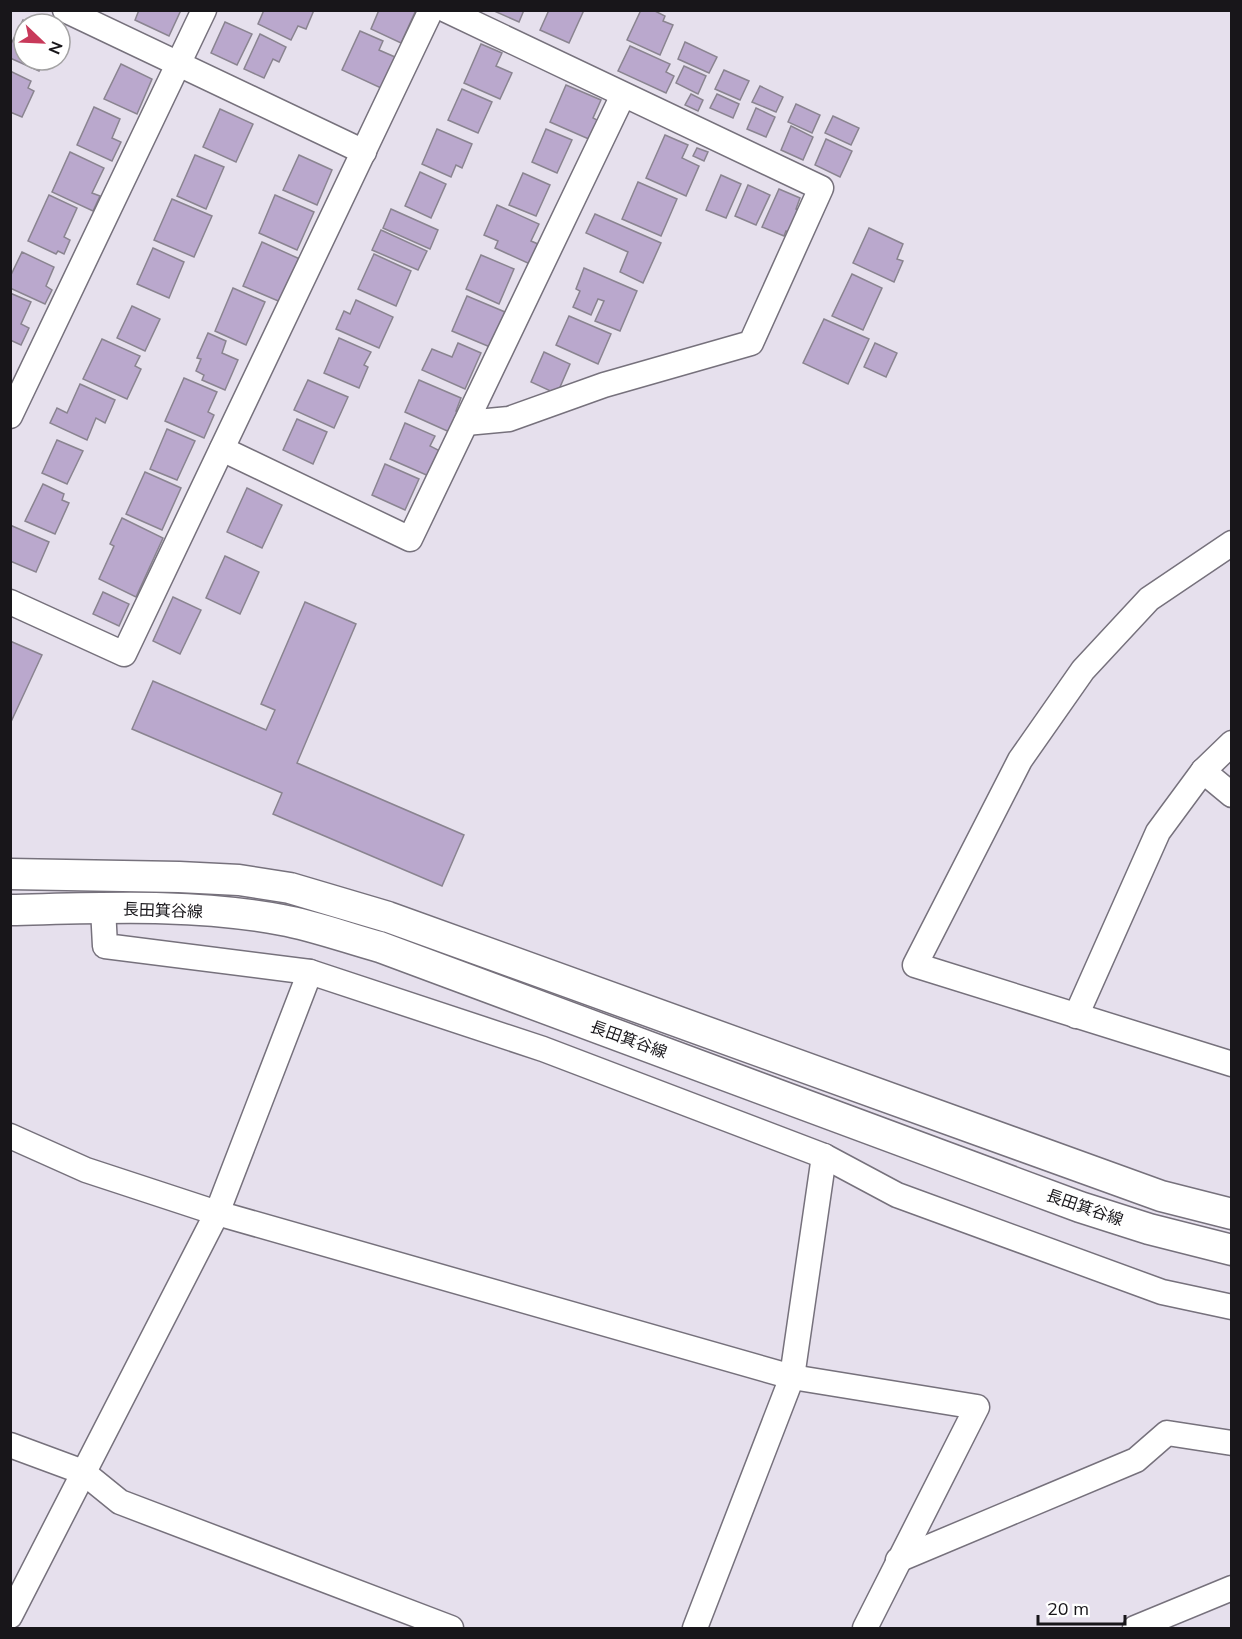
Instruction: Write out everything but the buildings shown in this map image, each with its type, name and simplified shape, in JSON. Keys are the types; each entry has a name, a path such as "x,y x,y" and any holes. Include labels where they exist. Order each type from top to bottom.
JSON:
{"street":[{"path":"65,10 364,152"},
{"path":"10,416 204,10"},
{"path":"10,602 124,654 431,10"},
{"path":"446,10 821,188 751,343 604,385 509,419 466,423"},
{"path":"222,449 410,539 623,95"},
{"path":"1231,1061 1076,1016 915,965 1020,760 1083,670 1149,600 1232,543"},
{"path":"1076,1016 1158,832 1203,771 1232,742"},
{"path":"1203,771 1232,795"},
{"name":"長田箕谷線","path":"10,874 239,880 290,888 388,917 1161,1196 1232,1214"},
{"path":"103,908 105,946 310,972 543,1049 824,1156 897,1195 1162,1292 1232,1307"},
{"name":"長田箕谷線","path":"10,910 175,909 283,920 380,947 1080,1207 1149,1229 1232,1250"},
{"path":"10,1616 217,1213 310,972"},
{"path":"10,1136 86,1170 217,1213 792,1377 977,1407 865,1629"},
{"path":"695,1629 792,1377 824,1156"},
{"path":"898,1560 1136,1460 1167,1433 1232,1443"},
{"path":"10,1445 83,1472 120,1502 451,1629"},
{"path":"1135,1629 1232,1588"}]}
